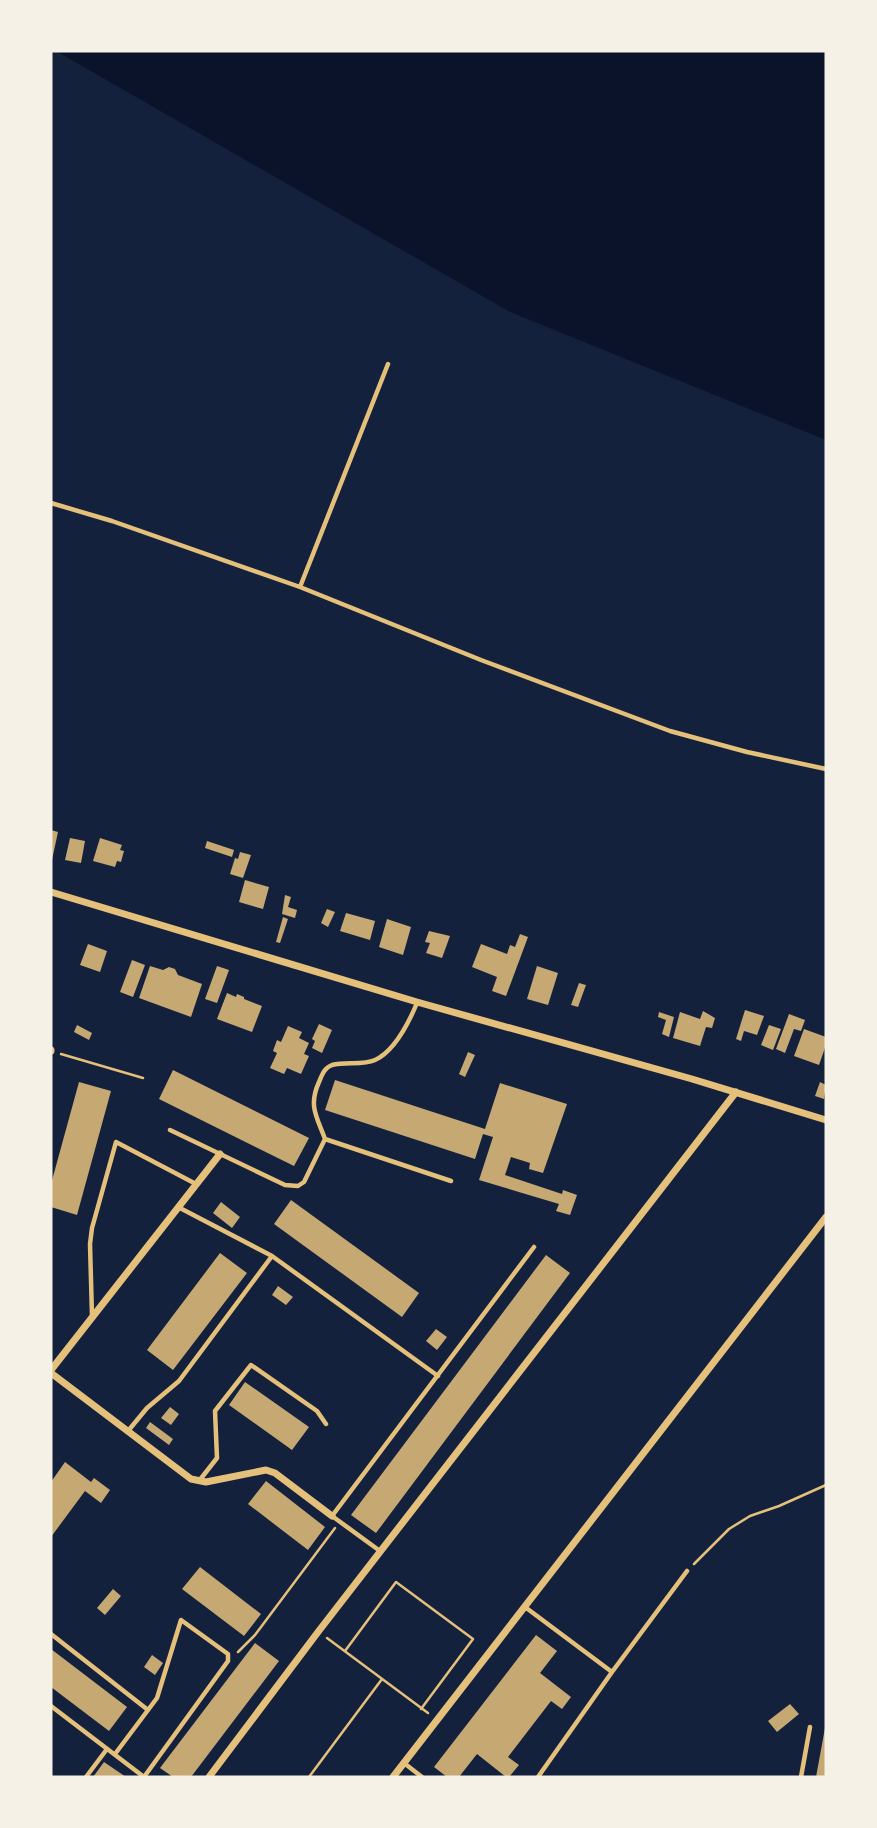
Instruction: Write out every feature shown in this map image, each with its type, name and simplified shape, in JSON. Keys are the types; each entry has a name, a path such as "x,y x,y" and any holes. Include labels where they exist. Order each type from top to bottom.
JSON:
{"street":[{"path":"51,892 417,1002 736,1092 826,1121"},
{"path":"209,1777 380,1551 736,1092"},
{"path":"220,1154 51,1372 191,1479 199,1481 266,1470 275,1473 332,1516"},
{"path":"393,1777 826,1217"}],"lane":[{"path":"300,587 388,364"},
{"path":"51,503 300,587 481,660 670,731 747,752 826,769"},
{"path":"417,1002 401,1035 379,1058 364,1063 334,1065 323,1073 313,1095 312,1105 326,1139 451,1181"},
{"path":"170,1130 285,1185 298,1186 304,1182 326,1139"},
{"path":"92,1318 92,1228 116,1142 197,1184"},
{"path":"178,1207 272,1256 438,1376"},
{"path":"380,1551 332,1516 534,1247"},
{"path":"128,1431 147,1408 178,1381 272,1256"},
{"path":"199,1481 217,1458 215,1411 251,1365 317,1411 326,1424"},
{"path":"538,1777 687,1571"},
{"path":"525,1607 612,1672"},
{"path":"51,1706 107,1749 144,1777 228,1661 228,1654 181,1620 157,1698 115,1755"},
{"path":"51,1634 148,1710"},
{"path":"801,1777 810,1727"},
{"path":"86,1777 107,1749"},
{"path":"404,1763 422,1777"}],"path":[{"path":"51,1051 142,1078"},
{"path":"687,1571 729,1530 750,1516 826,1485"},
{"path":"228,1654 241,1651 255,1635 340,1521"},
{"path":"345,1651 396,1582 473,1639 422,1709"},
{"path":"318,1632 438,1721"},
{"path":"309,1777 382,1679"}],"water":[{"path":"56,51 826,51 826,440 510,312"}],"building":[{"path":"51,830 58,832 52,860 51,860"},
{"path":"70,838 85,841 81,863 65,860"},
{"path":"100,838 122,845 120,850 124,851 121,862 117,861 115,867 93,861"},
{"path":"207,841 234,850 232,857 205,848"},
{"path":"240,852 251,855 243,878 230,874"},
{"path":"245,880 269,887 263,909 239,902"},
{"path":"285,895 291,897 288,907 297,910 295,918 282,914"},
{"path":"327,909 335,912 328,927 321,923"},
{"path":"346,913 375,921 370,940 340,931"},
{"path":"283,917 288,919 280,943 276,942"},
{"path":"387,919 411,927 403,955 379,947"},
{"path":"429,931 450,936 442,958 426,953 430,943 425,942"},
{"path":"520,934 528,937 506,996 492,991 497,977 472,967 481,944 507,954 510,945 515,947"},
{"path":"88,944 107,951 100,972 80,965"},
{"path":"132,960 145,965 133,997 120,992"},
{"path":"150,966 163,970 169,967 175,969 178,975 202,984 191,1017 139,998"},
{"path":"217,966 229,970 217,1003 205,999"},
{"path":"537,966 558,973 548,1005 527,999"},
{"path":"579,983 586,985 578,1007 571,1005"},
{"path":"227,993 236,997 237,994 262,1006 252,1032 217,1019"},
{"path":"745,1010 764,1016 757,1035 744,1031 741,1041 736,1039"},
{"path":"703,1011 715,1018 712,1028 706,1027 700,1046 673,1038 680,1012 700,1019"},
{"path":"659,1012 674,1017 669,1037 662,1034 666,1020 658,1017"},
{"path":"789,1014 805,1020 801,1031 794,1029 785,1053 776,1049"},
{"path":"319,1024 332,1030 322,1053 312,1048 315,1041 312,1039"},
{"path":"77,1025 92,1033 89,1040 74,1032"},
{"path":"769,1025 781,1029 773,1050 761,1045"},
{"path":"288,1026 302,1032 299,1038 309,1043 304,1054 309,1056 301,1074 287,1068 284,1074 270,1068 277,1053 273,1051 277,1040 281,1042"},
{"path":"804,1029 826,1037 819,1065 794,1056"},
{"path":"468,1052 475,1055 465,1077 459,1074"},
{"path":"173,1070 309,1138 294,1166 159,1099"},
{"path":"335,1080 485,1129 500,1083 567,1104 543,1173 529,1169 530,1163 511,1157 505,1175 562,1194 563,1190 577,1195 570,1215 556,1211 559,1204 479,1180 493,1137 483,1134 475,1159 325,1110"},
{"path":"79,1082 111,1091 77,1215 51,1207 51,1184"},
{"path":"820,1082 826,1085 824,1099 815,1096"},
{"path":"291,1200 419,1293 402,1317 274,1224"},
{"path":"221,1202 240,1217 232,1228 213,1213"},
{"path":"220,1253 247,1273 173,1370 147,1350"},
{"path":"546,1255 570,1273 376,1533 351,1515"},
{"path":"278,1286 293,1297 286,1305 272,1295"},
{"path":"436,1329 447,1337 437,1350 426,1341"},
{"path":"245,1382 309,1427 292,1450 229,1405"},
{"path":"170,1407 179,1414 171,1425 161,1418"},
{"path":"150,1422 173,1439 169,1445 146,1428"},
{"path":"65,1462 91,1482 94,1478 110,1490 101,1503 85,1491 51,1537 51,1482"},
{"path":"266,1481 325,1527 308,1550 248,1504"},
{"path":"200,1567 261,1614 244,1636 182,1589"},
{"path":"113,1589 121,1596 105,1615 97,1608"},
{"path":"536,1635 557,1651 540,1673 571,1697 562,1709 551,1701 508,1757 519,1765 509,1777 477,1754 459,1777 447,1777 434,1767"},
{"path":"255,1643 279,1661 191,1777 173,1777 160,1768"},
{"path":"51,1649 127,1707 109,1731 51,1687"},
{"path":"152,1655 163,1663 155,1675 144,1667"},
{"path":"790,1704 799,1714 777,1732 768,1721"},
{"path":"825,1728 826,1777 816,1777"},
{"path":"104,1762 126,1777 93,1777"}]}
